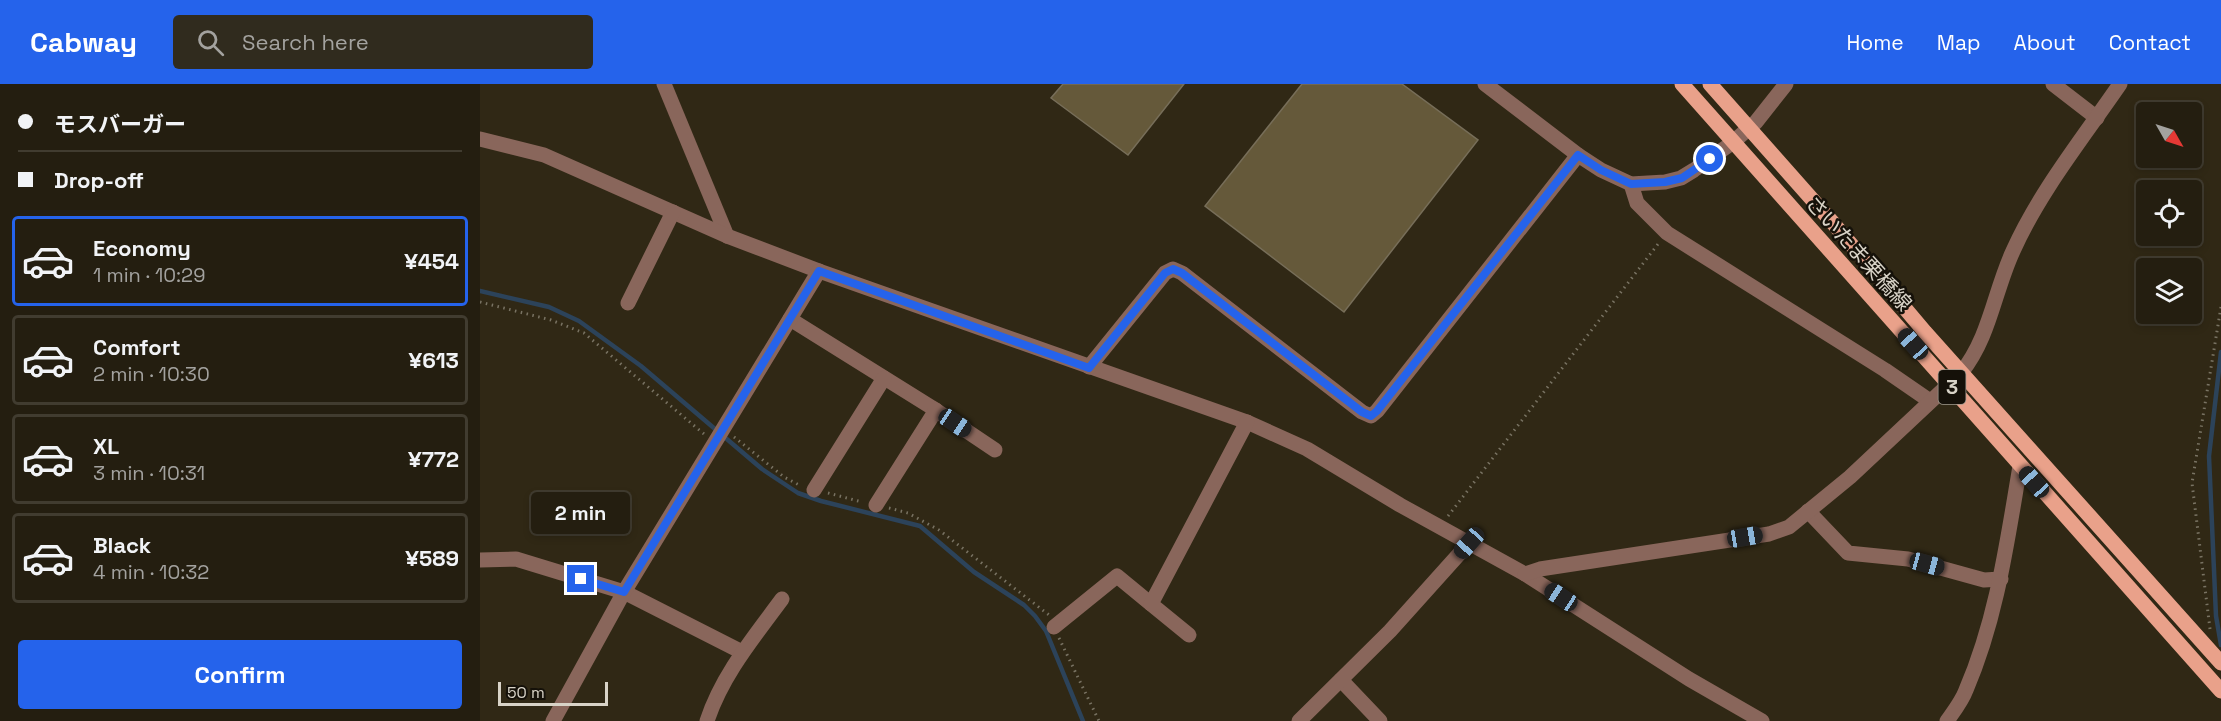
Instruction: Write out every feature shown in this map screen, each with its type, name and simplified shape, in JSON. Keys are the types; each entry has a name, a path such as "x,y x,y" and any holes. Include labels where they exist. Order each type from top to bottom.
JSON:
{"main road":[{"name":"さいたま栗橋線","path":"1682,84 2221,691"},
{"name":"さいたま栗橋線","path":"1710,84 1750,127 1961,373 2221,663"}],"street":[{"path":"664,84 727,236"},
{"path":"1485,84 1578,155 1601,170 1631,184 1665,182 1682,178 1732,143 1750,127 1786,84"},
{"path":"2053,84 2097,118"},
{"path":"1525,574 1540,569 1769,534 1789,527 1808,512 1850,477 1961,373 1978,349 2012,253 2022,232 2120,84"},
{"path":"480,139 544,155 727,236 1089,368 1247,422 1307,449 1439,527 1525,574 1689,679 1762,721"},
{"path":"1089,368 1165,273 1173,269 1182,273 1362,412 1371,416 1578,155"},
{"path":"1631,184 1636,203 1667,233 1885,370 1930,401"},
{"path":"628,303 673,212"},
{"path":"553,721 624,592 819,271"},
{"path":"790,319 936,410 995,450"},
{"path":"814,490 884,378"},
{"path":"876,505 936,410"},
{"path":"1151,604 1247,422"},
{"path":"1947,721 1966,692 1989,626 2001,579 2020,466"},
{"path":"1808,512 1848,553 1908,559 1984,580 2001,579"},
{"path":"1299,721 1390,631 1469,543"},
{"path":"480,560 516,560 624,592 742,652"},
{"path":"1054,627 1118,576 1189,635"},
{"path":"707,721 715,697 742,652 782,599"},
{"path":"1341,680 1380,721"}],"path":[{"path":"1439,527 1667,233"},
{"path":"480,302 550,320 584,333 715,443"},
{"path":"2211,632 2192,483 2221,307"},
{"path":"724,428 784,477 814,490 908,513 939,530 1049,614 1099,721"}],"building":[{"path":"1063,84 1184,84 1128,155 1051,98"},
{"path":"1302,84 1402,84 1478,140 1344,312 1205,206"}],"waterway":[{"path":"480,291 549,307 579,321 641,366 762,469 798,493 920,526 974,572 1024,605 1035,616 1046,631 1083,721"},
{"path":"2221,352 2209,456 2216,616 2221,645"}],"route":[{"path":"581,579 624,592 819,271 1089,368 1165,273 1173,269 1182,273 1362,412 1371,416 1578,155 1601,170 1631,184 1665,182 1682,178 1710,159"}]}
